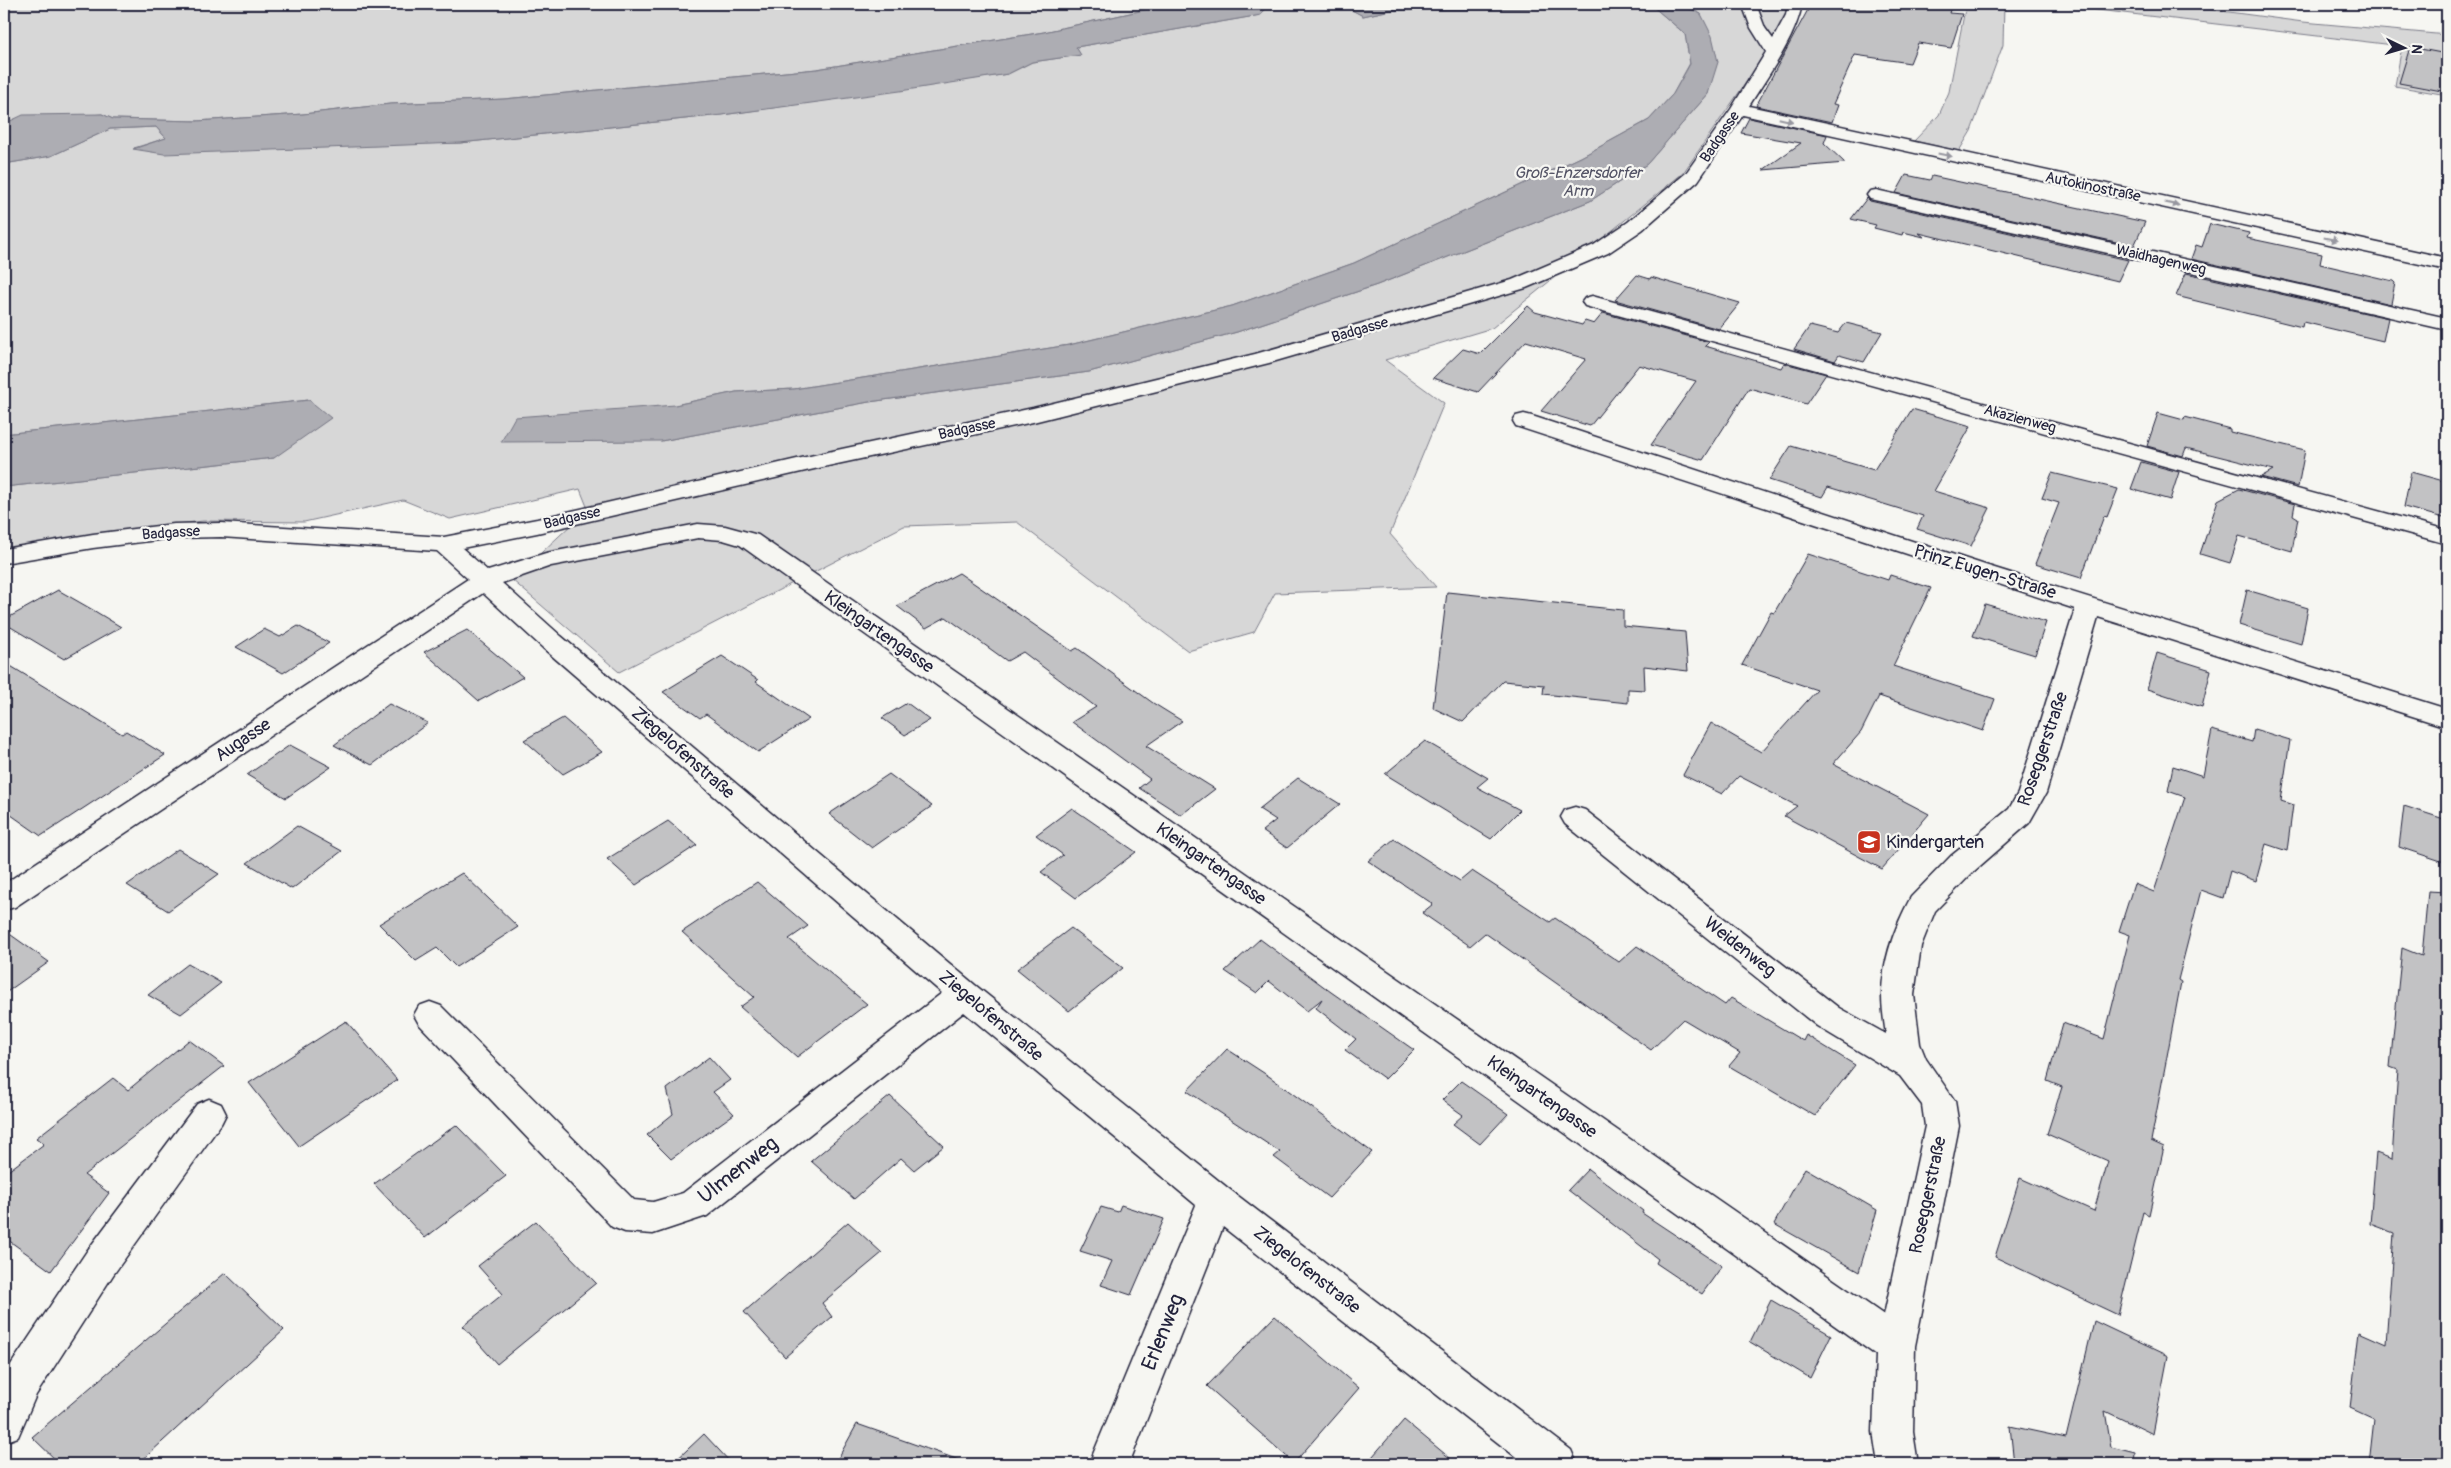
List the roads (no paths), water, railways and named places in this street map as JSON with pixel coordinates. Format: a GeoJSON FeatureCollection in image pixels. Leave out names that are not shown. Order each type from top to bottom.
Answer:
{"type":"FeatureCollection","features":[{"type":"Feature","properties":{"kind":"street"},"geometry":{"type":"LineString","coordinates":[[1749,4],[1758,28],[1774,52]]}},
{"type":"Feature","properties":{"kind":"street","name":"Badgasse"},"geometry":{"type":"LineString","coordinates":[[4,556],[93,541],[174,531],[222,530],[444,544],[537,526],[814,462],[1042,413],[1262,359],[1519,284],[1601,249],[1635,226],[1692,177],[1739,109],[1774,52],[1793,15],[1795,4]]}},
{"type":"Feature","properties":{"kind":"street","name":"Autokinostraße"},"geometry":{"type":"LineString","coordinates":[[1739,109],[2447,264]]}},
{"type":"Feature","properties":{"kind":"street","name":"Waidhagenweg"},"geometry":{"type":"LineString","coordinates":[[1876,195],[2447,324]]}},
{"type":"Feature","properties":{"kind":"street","name":"Akazienweg"},"geometry":{"type":"LineString","coordinates":[[1592,302],[2447,536]]}},
{"type":"Feature","properties":{"kind":"street","name":"Prinz Eugen-Straße"},"geometry":{"type":"LineString","coordinates":[[1524,421],[1967,567],[2447,718]]}},
{"type":"Feature","properties":{"kind":"street","name":"Kleingartengasse"},"geometry":{"type":"LineString","coordinates":[[483,581],[546,560],[698,532],[725,533],[749,540],[1896,1346]]}},
{"type":"Feature","properties":{"kind":"street","name":"Ziegelofenstraße"},"geometry":{"type":"LineString","coordinates":[[444,544],[483,581],[964,994],[1216,1200],[1557,1464]]}},
{"type":"Feature","properties":{"kind":"street","name":"Augasse"},"geometry":{"type":"LineString","coordinates":[[4,900],[483,581]]}},
{"type":"Feature","properties":{"kind":"street","name":"Roseggerstraße"},"geometry":{"type":"LineString","coordinates":[[1898,1464],[1893,1432],[1896,1346],[1942,1126],[1938,1101],[1912,1066],[1903,1044],[1898,995],[1905,946],[1922,905],[1962,864],[2019,816],[2032,792],[2089,604]]}},
{"type":"Feature","properties":{"kind":"street","name":"Weidenweg"},"geometry":{"type":"LineString","coordinates":[[1575,817],[1828,1017],[1912,1066]]}},
{"type":"Feature","properties":{"kind":"street","name":"Ulmenweg"},"geometry":{"type":"LineString","coordinates":[[430,1015],[625,1216],[653,1218],[694,1205],[964,994]]}},
{"type":"Feature","properties":{"kind":"street"},"geometry":{"type":"LineString","coordinates":[[4,1423],[22,1382],[100,1263],[208,1114]]}},
{"type":"Feature","properties":{"kind":"street","name":"Erlenweg"},"geometry":{"type":"LineString","coordinates":[[1109,1464],[1216,1200]]}},
{"type":"Feature","properties":{"kind":"water"},"geometry":{"type":"Polygon","coordinates":[[[1171,4],[1286,4],[1265,7],[1261,15],[1076,47],[1081,55],[1032,62],[1008,74],[900,91],[722,115],[460,143],[164,154],[133,149],[166,138],[156,127],[110,129],[51,156],[4,164],[4,124],[23,115],[102,114],[113,119],[197,121],[303,114],[390,104],[504,99],[817,69],[1044,32],[1171,4]]]}},
{"type":"Feature","properties":{"kind":"water"},"geometry":{"type":"Polygon","coordinates":[[[1341,4],[1560,4],[1540,8],[1391,10],[1363,16],[1341,4]]]}},
{"type":"Feature","properties":{"kind":"water","name":"Groß-Enzersdorfer Arm"},"geometry":{"type":"Polygon","coordinates":[[[1650,4],[1680,4],[1701,14],[1712,36],[1718,62],[1708,94],[1647,164],[1590,201],[1377,285],[1237,332],[1089,372],[869,402],[661,441],[501,442],[515,417],[675,405],[736,392],[794,389],[1069,345],[1232,306],[1354,263],[1581,157],[1649,120],[1673,94],[1690,64],[1685,34],[1650,4]]]}},
{"type":"Feature","properties":{"kind":"water"},"geometry":{"type":"Polygon","coordinates":[[[309,400],[331,418],[274,458],[4,487],[4,434],[309,400]]]}},
{"type":"Feature","properties":{"kind":"place","name":"Kindergarten"},"geometry":{"type":"Point","coordinates":[1869,842]}}]}
